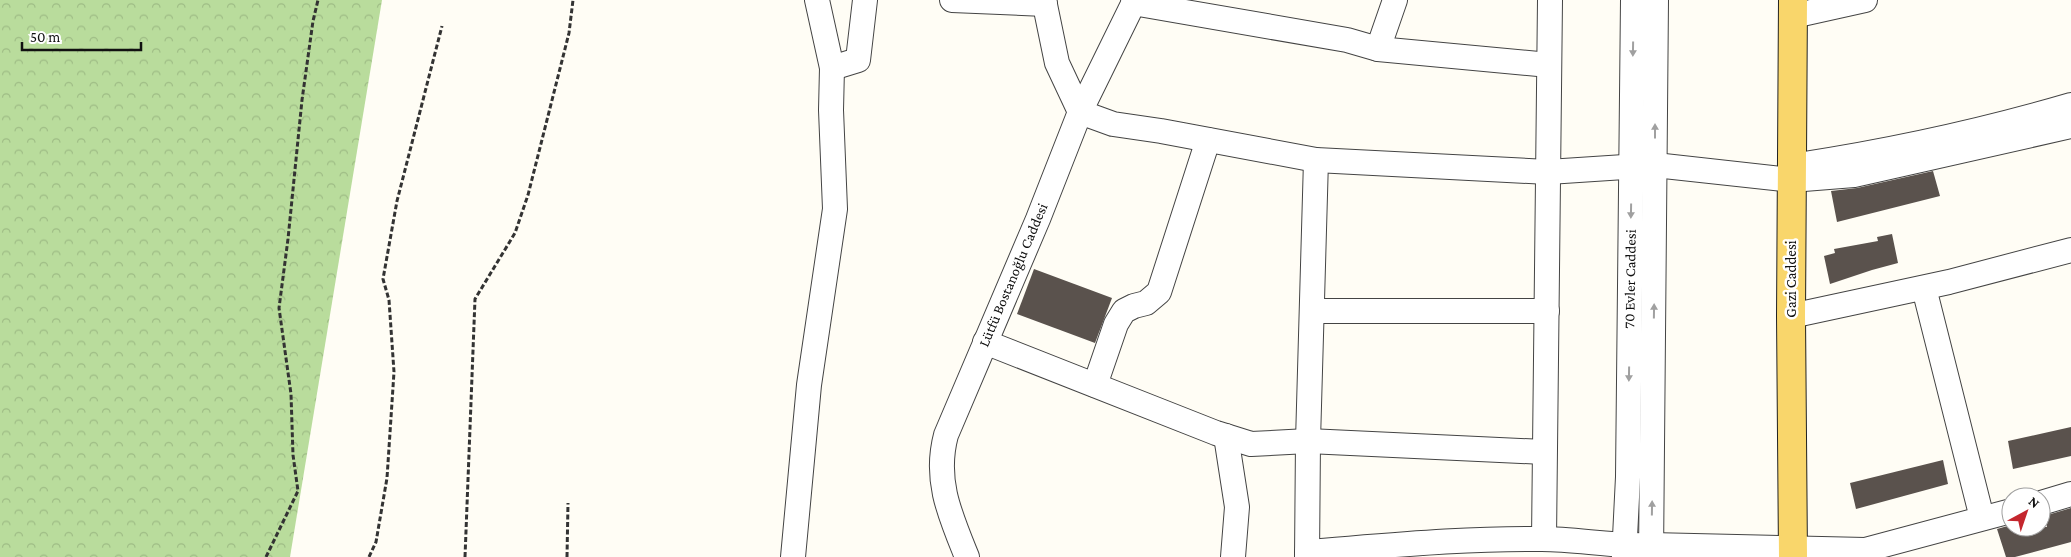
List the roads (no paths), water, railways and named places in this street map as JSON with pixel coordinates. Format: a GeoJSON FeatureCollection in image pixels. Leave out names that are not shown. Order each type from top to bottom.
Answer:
{"type":"FeatureCollection","features":[{"type":"Feature","properties":{"kind":"main road","name":"Gazi Caddesi"},"geometry":{"type":"LineString","coordinates":[[1793,8],[1791,316],[1794,553]]}},
{"type":"Feature","properties":{"kind":"street"},"geometry":{"type":"LineString","coordinates":[[793,557],[809,385],[835,209],[831,110],[832,68],[817,0]]}},
{"type":"Feature","properties":{"kind":"street"},"geometry":{"type":"LineString","coordinates":[[832,68],[858,60],[866,0]]}},
{"type":"Feature","properties":{"kind":"street"},"geometry":{"type":"LineString","coordinates":[[952,0],[1045,2],[1057,63],[1080,112],[1113,124],[1316,160],[1548,172],[1655,165],[1854,175],[2071,126]]}},
{"type":"Feature","properties":{"kind":"street"},"geometry":{"type":"LineString","coordinates":[[1378,49],[1395,0]]}},
{"type":"Feature","properties":{"kind":"street"},"geometry":{"type":"LineString","coordinates":[[1544,539],[1550,0]]}},
{"type":"Feature","properties":{"kind":"street","name":"70 Evler Caddesi"},"geometry":{"type":"LineString","coordinates":[[1624,552],[1628,477],[1633,0]]}},
{"type":"Feature","properties":{"kind":"street","name":"70 Evler Caddesi"},"geometry":{"type":"LineString","coordinates":[[1651,551],[1656,0]]}},
{"type":"Feature","properties":{"kind":"street"},"geometry":{"type":"LineString","coordinates":[[1793,8],[1865,0]]}},
{"type":"Feature","properties":{"kind":"street"},"geometry":{"type":"LineString","coordinates":[[1134,2],[1347,40],[1378,49],[1549,65]]}},
{"type":"Feature","properties":{"kind":"street","name":"Lütfü Bostanoğlu Caddesi"},"geometry":{"type":"LineString","coordinates":[[967,557],[944,490],[941,453],[946,435],[1038,219],[1080,112],[1134,2]]}},
{"type":"Feature","properties":{"kind":"street"},"geometry":{"type":"LineString","coordinates":[[1791,173],[2037,115],[2071,105]]}},
{"type":"Feature","properties":{"kind":"street"},"geometry":{"type":"LineString","coordinates":[[1095,385],[1116,324],[1124,312],[1134,306],[1146,303],[1159,292],[1208,140]]}},
{"type":"Feature","properties":{"kind":"street"},"geometry":{"type":"LineString","coordinates":[[1316,160],[1308,441],[1307,554],[1452,549],[1544,539],[1624,552],[1794,553],[1865,550],[2001,513]]}},
{"type":"Feature","properties":{"kind":"street"},"geometry":{"type":"LineString","coordinates":[[1791,316],[1924,288],[2071,250]]}},
{"type":"Feature","properties":{"kind":"street"},"geometry":{"type":"LineString","coordinates":[[1924,288],[1982,518]]}},
{"type":"Feature","properties":{"kind":"street"},"geometry":{"type":"LineString","coordinates":[[1312,311],[1547,311]]}},
{"type":"Feature","properties":{"kind":"street"},"geometry":{"type":"LineString","coordinates":[[985,342],[1251,444],[1308,441],[1544,452]]}},
{"type":"Feature","properties":{"kind":"street"},"geometry":{"type":"LineString","coordinates":[[1226,436],[1237,507],[1234,557]]}},
{"type":"Feature","properties":{"kind":"street"},"geometry":{"type":"LineString","coordinates":[[2051,499],[2071,494]]}}]}
